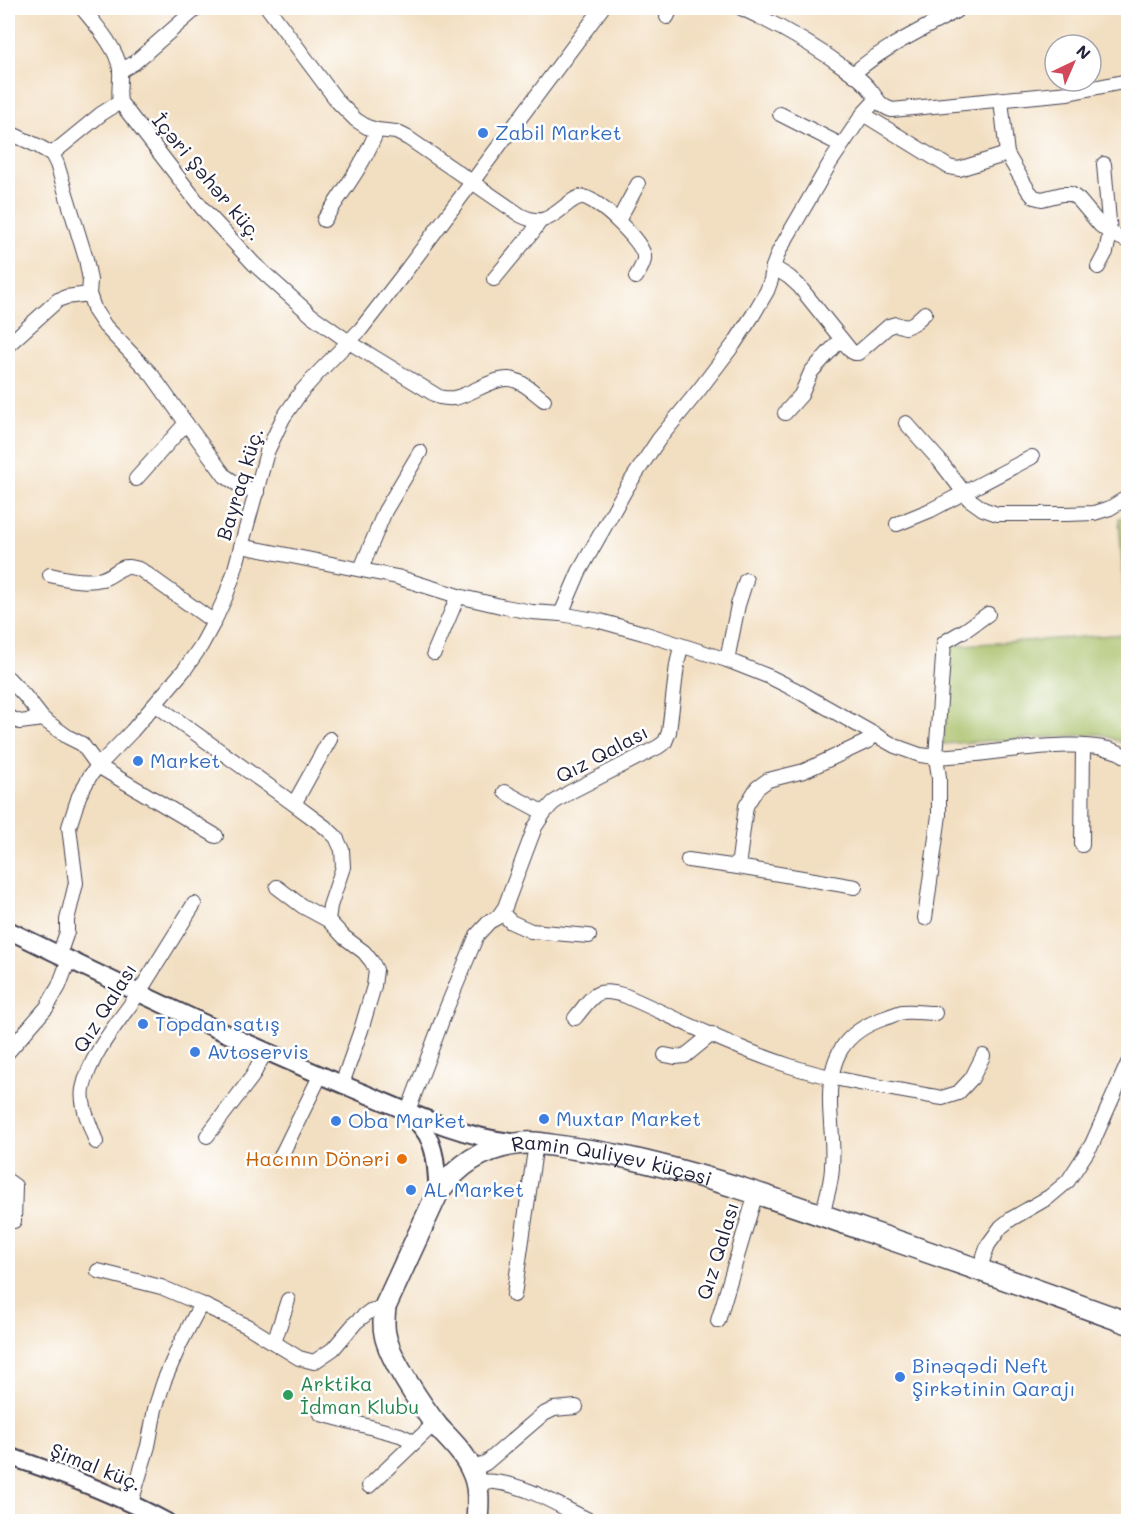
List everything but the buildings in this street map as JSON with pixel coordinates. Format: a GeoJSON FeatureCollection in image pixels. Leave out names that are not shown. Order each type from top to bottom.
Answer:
{"type":"FeatureCollection","features":[{"type":"Feature","properties":{"kind":"main road","name":"Ramin Quliyev küçəsi"},"geometry":{"type":"LineString","coordinates":[[527,1143],[597,1152],[653,1163],[756,1193],[1128,1323]]}},
{"type":"Feature","properties":{"kind":"main road"},"geometry":{"type":"LineString","coordinates":[[477,1521],[478,1493],[474,1476],[462,1455],[435,1423],[416,1395],[390,1351],[384,1334],[385,1307],[438,1192],[450,1176],[462,1165],[488,1152],[527,1143]]}},
{"type":"Feature","properties":{"kind":"street"},"geometry":{"type":"LineString","coordinates":[[52,154],[101,114],[120,102],[118,59],[82,8]]}},
{"type":"Feature","properties":{"kind":"street"},"geometry":{"type":"LineString","coordinates":[[120,71],[134,63],[197,8]]}},
{"type":"Feature","properties":{"kind":"street"},"geometry":{"type":"LineString","coordinates":[[268,8],[338,102],[356,120],[367,127],[396,132],[408,138],[520,215],[531,220],[548,219],[575,199],[588,198],[618,221],[636,239],[644,254],[644,261],[636,277]]}},
{"type":"Feature","properties":{"kind":"street","name":"Bayraq küç."},"geometry":{"type":"LineString","coordinates":[[8,1052],[47,1007],[59,986],[67,920],[76,883],[69,827],[79,796],[98,766],[156,705],[185,669],[214,622],[233,576],[267,452],[283,418],[301,392],[361,329],[602,8]]}},
{"type":"Feature","properties":{"kind":"street"},"geometry":{"type":"LineString","coordinates":[[741,8],[780,26],[853,74],[864,83],[876,100],[892,110],[1068,93],[1128,81]]}},
{"type":"Feature","properties":{"kind":"street"},"geometry":{"type":"LineString","coordinates":[[853,74],[880,54],[956,11]]}},
{"type":"Feature","properties":{"kind":"street"},"geometry":{"type":"LineString","coordinates":[[561,614],[579,572],[627,487],[659,439],[734,344],[753,315],[767,291],[778,251],[841,145],[876,100]]}},
{"type":"Feature","properties":{"kind":"street"},"geometry":{"type":"LineString","coordinates":[[1001,100],[1007,153],[1022,182],[1034,197],[1042,199],[1071,194],[1100,225],[1110,233],[1128,241]]}},
{"type":"Feature","properties":{"kind":"street","name":"İçəri Şəhər küç."},"geometry":{"type":"LineString","coordinates":[[120,102],[202,208],[254,264],[311,315],[349,342],[439,397],[451,399],[499,380],[509,379],[516,380],[544,400]]}},
{"type":"Feature","properties":{"kind":"street"},"geometry":{"type":"LineString","coordinates":[[780,114],[841,145]]}},
{"type":"Feature","properties":{"kind":"street"},"geometry":{"type":"LineString","coordinates":[[863,114],[949,167],[959,169],[1007,153]]}},
{"type":"Feature","properties":{"kind":"street"},"geometry":{"type":"LineString","coordinates":[[324,220],[361,163],[377,130]]}},
{"type":"Feature","properties":{"kind":"street"},"geometry":{"type":"LineString","coordinates":[[8,132],[52,154],[86,259],[90,280],[89,294],[95,311],[105,326],[152,375],[225,476],[257,492]]}},
{"type":"Feature","properties":{"kind":"street"},"geometry":{"type":"LineString","coordinates":[[1098,267],[1106,252],[1110,233],[1104,164]]}},
{"type":"Feature","properties":{"kind":"street"},"geometry":{"type":"LineString","coordinates":[[618,221],[638,184]]}},
{"type":"Feature","properties":{"kind":"street"},"geometry":{"type":"LineString","coordinates":[[494,279],[540,221]]}},
{"type":"Feature","properties":{"kind":"street"},"geometry":{"type":"LineString","coordinates":[[773,267],[799,286],[855,353],[858,353],[889,326],[896,324],[905,327],[926,313]]}},
{"type":"Feature","properties":{"kind":"street"},"geometry":{"type":"LineString","coordinates":[[8,345],[58,300],[89,294]]}},
{"type":"Feature","properties":{"kind":"street"},"geometry":{"type":"LineString","coordinates":[[785,413],[801,395],[811,372],[842,339]]}},
{"type":"Feature","properties":{"kind":"street"},"geometry":{"type":"LineString","coordinates":[[136,479],[186,423]]}},
{"type":"Feature","properties":{"kind":"street"},"geometry":{"type":"LineString","coordinates":[[906,423],[969,499],[997,514],[1094,513],[1110,508],[1128,496]]}},
{"type":"Feature","properties":{"kind":"street"},"geometry":{"type":"LineString","coordinates":[[361,569],[385,511],[420,452]]}},
{"type":"Feature","properties":{"kind":"street"},"geometry":{"type":"LineString","coordinates":[[897,524],[931,510],[1032,457]]}},
{"type":"Feature","properties":{"kind":"street"},"geometry":{"type":"LineString","coordinates":[[241,546],[397,577],[458,596],[514,609],[600,621],[727,660],[796,690],[909,752],[936,757],[1058,746],[1083,746],[1122,753],[1128,758]]}},
{"type":"Feature","properties":{"kind":"street"},"geometry":{"type":"LineString","coordinates":[[50,576],[79,581],[103,579],[118,569],[131,566],[141,570],[214,622]]}},
{"type":"Feature","properties":{"kind":"street"},"geometry":{"type":"LineString","coordinates":[[727,660],[738,605],[746,580]]}},
{"type":"Feature","properties":{"kind":"street"},"geometry":{"type":"LineString","coordinates":[[434,653],[458,596]]}},
{"type":"Feature","properties":{"kind":"street"},"geometry":{"type":"LineString","coordinates":[[925,918],[939,814],[939,777],[936,757],[945,643],[988,614]]}},
{"type":"Feature","properties":{"kind":"street","name":"Qız Qalası"},"geometry":{"type":"LineString","coordinates":[[408,1111],[477,935],[489,922],[502,913],[535,826],[544,813],[553,803],[570,792],[665,742],[669,732],[681,646]]}},
{"type":"Feature","properties":{"kind":"street"},"geometry":{"type":"LineString","coordinates":[[8,678],[43,719],[82,744],[98,766],[216,836]]}},
{"type":"Feature","properties":{"kind":"street"},"geometry":{"type":"LineString","coordinates":[[156,705],[336,837],[342,850],[343,867],[330,906],[328,920]]}},
{"type":"Feature","properties":{"kind":"street"},"geometry":{"type":"LineString","coordinates":[[8,717],[20,722],[43,719]]}},
{"type":"Feature","properties":{"kind":"street"},"geometry":{"type":"LineString","coordinates":[[738,867],[746,806],[758,788],[768,780],[804,771],[868,741],[875,734]]}},
{"type":"Feature","properties":{"kind":"street"},"geometry":{"type":"LineString","coordinates":[[294,804],[330,739]]}},
{"type":"Feature","properties":{"kind":"street"},"geometry":{"type":"LineString","coordinates":[[1082,845],[1083,746]]}},
{"type":"Feature","properties":{"kind":"street"},"geometry":{"type":"LineString","coordinates":[[505,792],[544,813]]}},
{"type":"Feature","properties":{"kind":"street"},"geometry":{"type":"LineString","coordinates":[[688,860],[855,887]]}},
{"type":"Feature","properties":{"kind":"street"},"geometry":{"type":"LineString","coordinates":[[277,887],[302,906],[328,920],[344,937],[364,952],[376,970],[374,986],[361,1030],[342,1084]]}},
{"type":"Feature","properties":{"kind":"street","name":"Qız Qalası"},"geometry":{"type":"LineString","coordinates":[[96,1142],[84,1105],[83,1091],[89,1071],[99,1051],[194,904]]}},
{"type":"Feature","properties":{"kind":"street"},"geometry":{"type":"LineString","coordinates":[[502,913],[511,922],[531,931],[589,936]]}},
{"type":"Feature","properties":{"kind":"street","name":"Ramin Quliyev küçəsi"},"geometry":{"type":"LineString","coordinates":[[8,930],[138,993],[320,1076],[446,1126],[497,1141],[527,1143]]}},
{"type":"Feature","properties":{"kind":"street"},"geometry":{"type":"LineString","coordinates":[[575,1018],[598,993],[609,991],[626,996],[758,1055],[792,1067],[831,1077],[942,1098],[958,1093],[972,1078],[984,1056]]}},
{"type":"Feature","properties":{"kind":"street"},"geometry":{"type":"LineString","coordinates":[[822,1215],[832,1164],[831,1077],[839,1053],[859,1029],[874,1022],[903,1012],[935,1013]]}},
{"type":"Feature","properties":{"kind":"street"},"geometry":{"type":"LineString","coordinates":[[665,1055],[685,1056],[712,1034]]}},
{"type":"Feature","properties":{"kind":"street"},"geometry":{"type":"LineString","coordinates":[[207,1136],[252,1077],[266,1052]]}},
{"type":"Feature","properties":{"kind":"street"},"geometry":{"type":"LineString","coordinates":[[979,1270],[988,1245],[1001,1227],[1049,1197],[1068,1181],[1092,1144],[1128,1064]]}},
{"type":"Feature","properties":{"kind":"street"},"geometry":{"type":"LineString","coordinates":[[281,1156],[320,1076]]}},
{"type":"Feature","properties":{"kind":"street"},"geometry":{"type":"LineString","coordinates":[[408,1111],[426,1133],[432,1147],[436,1162],[438,1192]]}},
{"type":"Feature","properties":{"kind":"street"},"geometry":{"type":"LineString","coordinates":[[514,1295],[527,1143]]}},
{"type":"Feature","properties":{"kind":"street"},"geometry":{"type":"LineString","coordinates":[[8,1181],[15,1186],[14,1221]]}},
{"type":"Feature","properties":{"kind":"street","name":"Qız Qalası"},"geometry":{"type":"LineString","coordinates":[[718,1321],[756,1193]]}},
{"type":"Feature","properties":{"kind":"street"},"geometry":{"type":"LineString","coordinates":[[98,1271],[161,1287],[247,1326],[299,1359],[314,1362],[333,1349],[356,1322],[370,1311],[385,1307]]}},
{"type":"Feature","properties":{"kind":"street"},"geometry":{"type":"LineString","coordinates":[[274,1343],[288,1300]]}},
{"type":"Feature","properties":{"kind":"street"},"geometry":{"type":"LineString","coordinates":[[131,1503],[164,1381],[201,1304]]}},
{"type":"Feature","properties":{"kind":"street"},"geometry":{"type":"LineString","coordinates":[[576,1407],[554,1409],[542,1415],[474,1476],[518,1487],[593,1521]]}},
{"type":"Feature","properties":{"kind":"street"},"geometry":{"type":"LineString","coordinates":[[321,1414],[415,1442]]}},
{"type":"Feature","properties":{"kind":"street"},"geometry":{"type":"LineString","coordinates":[[369,1486],[435,1423]]}},
{"type":"Feature","properties":{"kind":"street","name":"Şimal küç."},"geometry":{"type":"LineString","coordinates":[[8,1455],[57,1472],[167,1521]]}},
{"type":"Feature","properties":{"kind":"green space"},"geometry":{"type":"Polygon","coordinates":[[[1128,516],[1128,745],[1101,734],[943,744],[949,646],[1127,634],[1119,518],[1128,516]]]}},
{"type":"Feature","properties":{"kind":"place","name":"Zabil Market"},"geometry":{"type":"Point","coordinates":[483,133]}},
{"type":"Feature","properties":{"kind":"place","name":"Market"},"geometry":{"type":"Point","coordinates":[138,761]}},
{"type":"Feature","properties":{"kind":"place","name":"Topdan satış"},"geometry":{"type":"Point","coordinates":[143,1024]}},
{"type":"Feature","properties":{"kind":"place","name":"Avtoservis"},"geometry":{"type":"Point","coordinates":[195,1052]}},
{"type":"Feature","properties":{"kind":"place","name":"Muxtar Market"},"geometry":{"type":"Point","coordinates":[544,1119]}},
{"type":"Feature","properties":{"kind":"place","name":"Oba Market"},"geometry":{"type":"Point","coordinates":[336,1121]}},
{"type":"Feature","properties":{"kind":"place","name":"Hacının Dönəri"},"geometry":{"type":"Point","coordinates":[402,1159]}},
{"type":"Feature","properties":{"kind":"place","name":"AL Market"},"geometry":{"type":"Point","coordinates":[411,1190]}},
{"type":"Feature","properties":{"kind":"place","name":"Binəqədi Neft Şirkətinin Qarajı"},"geometry":{"type":"Point","coordinates":[900,1377]}},
{"type":"Feature","properties":{"kind":"place","name":"Arktika İdman Klubu"},"geometry":{"type":"Point","coordinates":[288,1395]}}]}
